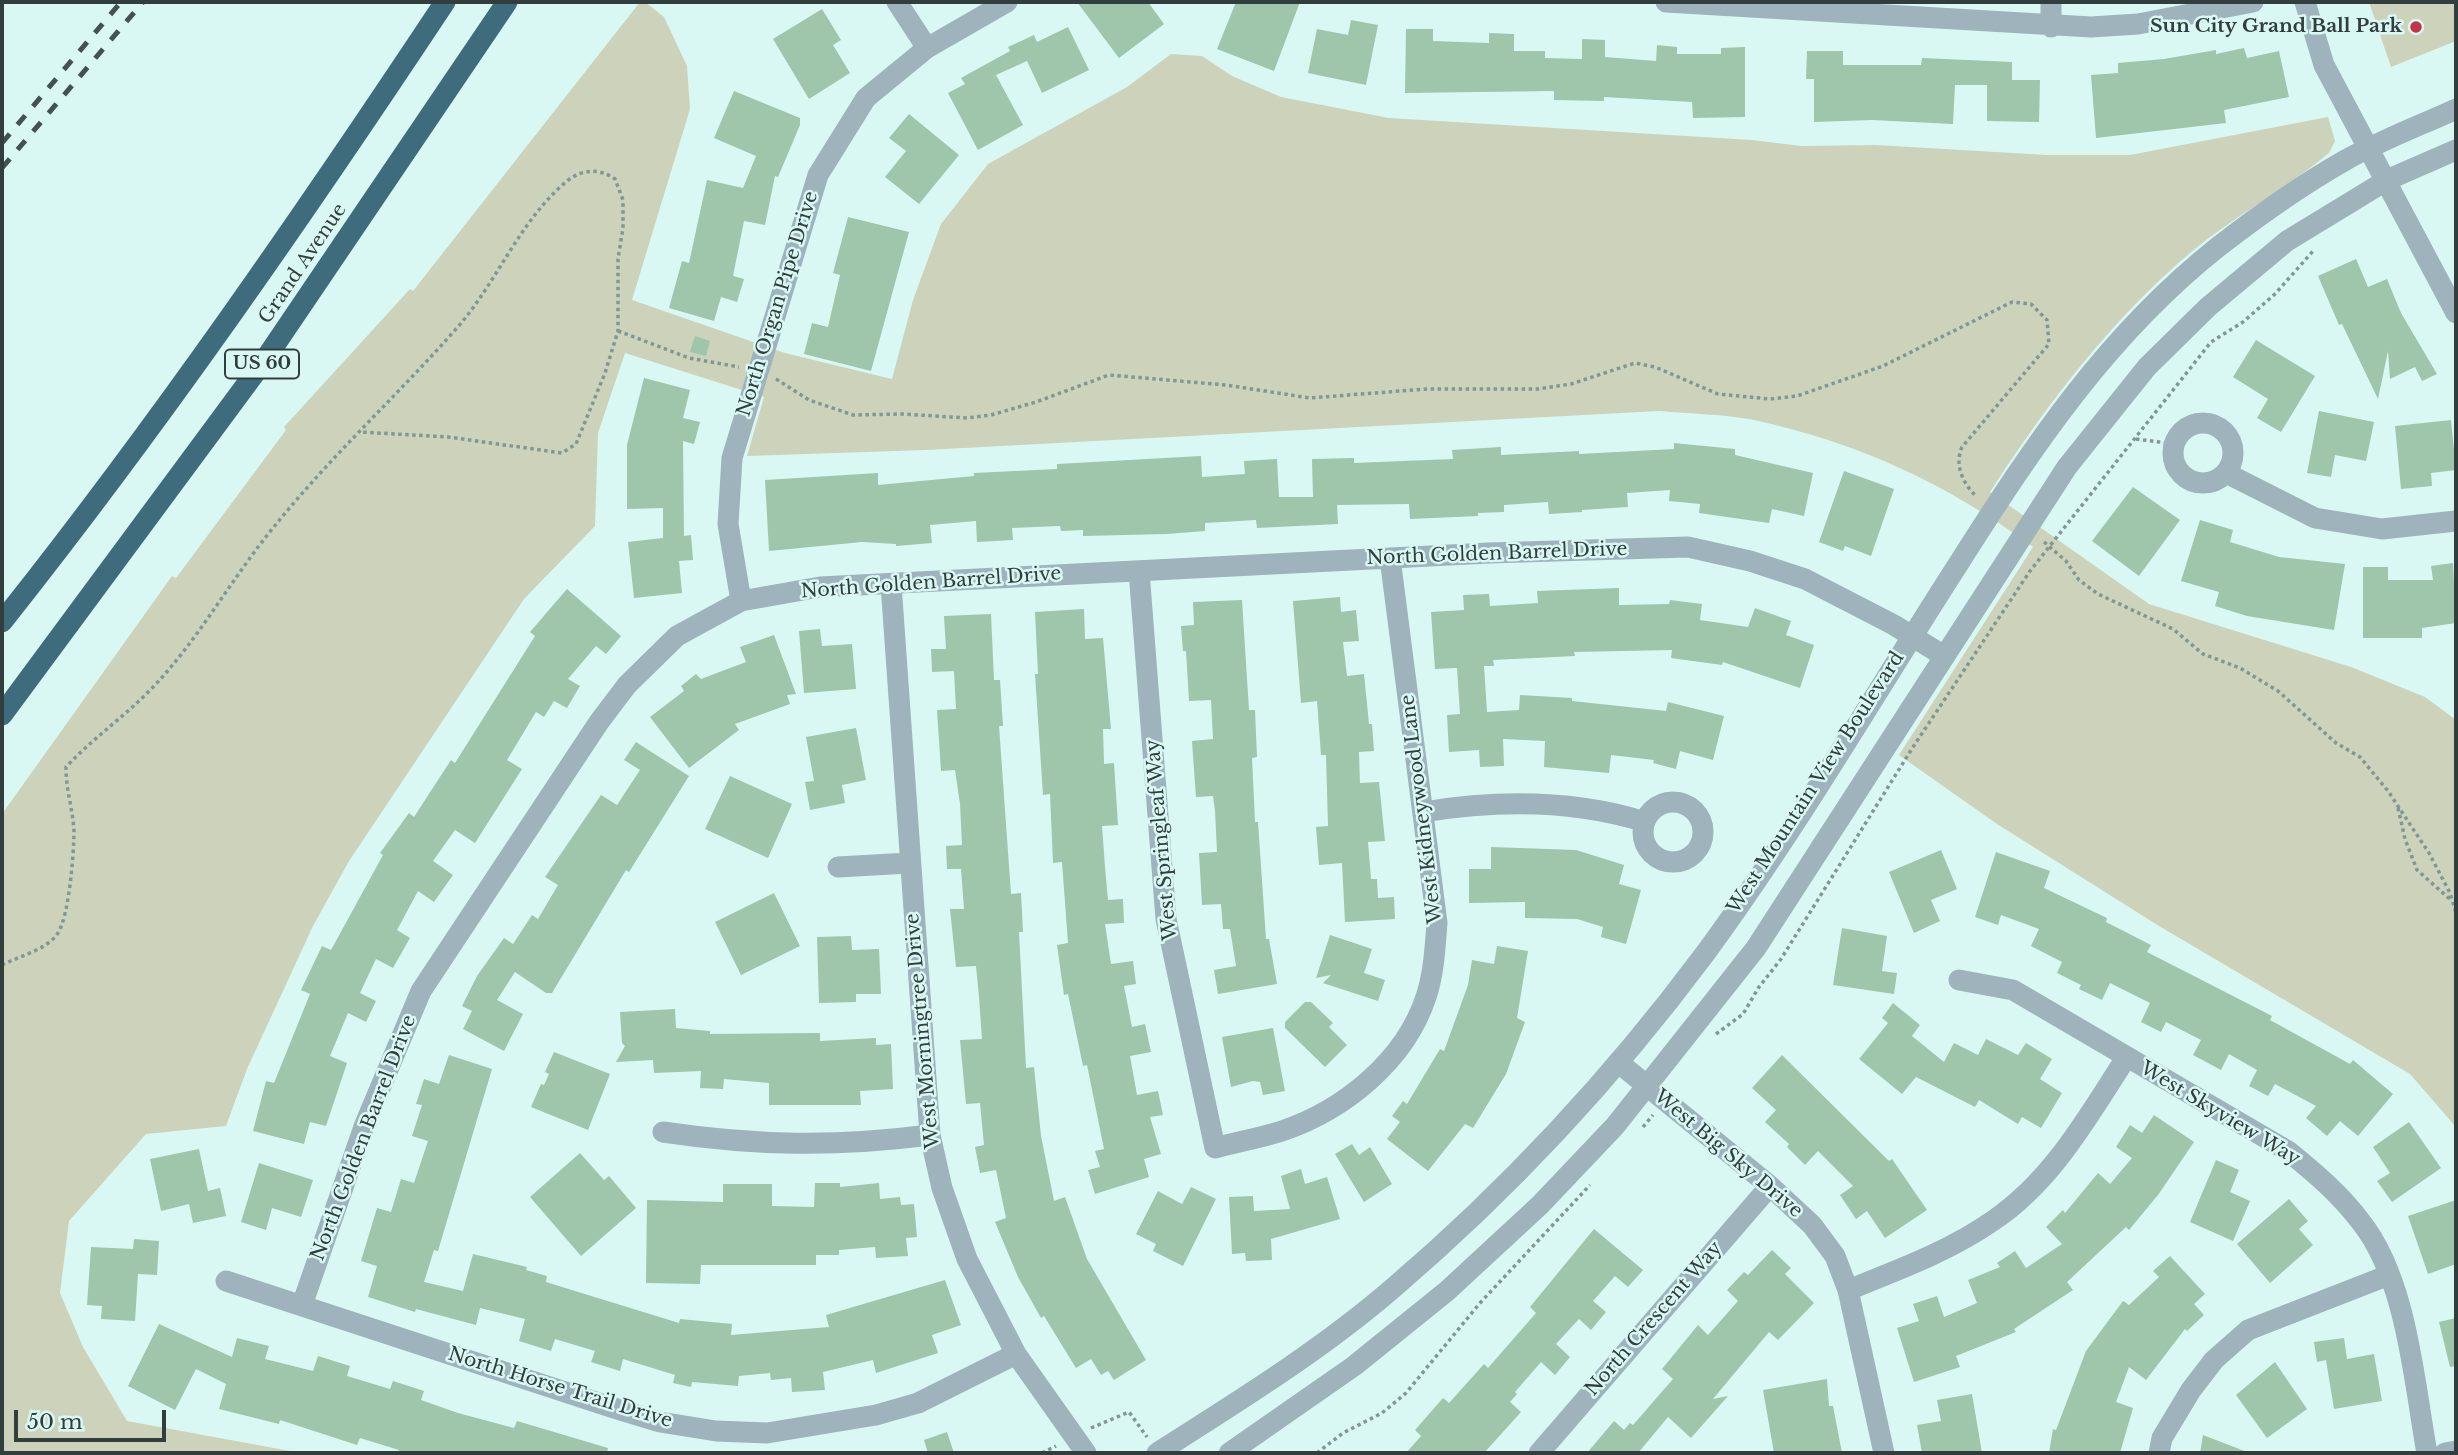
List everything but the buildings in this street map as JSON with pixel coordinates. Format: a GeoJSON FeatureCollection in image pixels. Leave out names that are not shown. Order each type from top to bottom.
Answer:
{"type":"FeatureCollection","features":[{"type":"Feature","properties":{"kind":"highway","name":"Grand Avenue"},"geometry":{"type":"LineString","coordinates":[[2,622],[213,339],[355,137],[445,2]]}},
{"type":"Feature","properties":{"kind":"highway","name":"Grand Avenue"},"geometry":{"type":"LineString","coordinates":[[2,715],[266,358],[507,2]]}},
{"type":"Feature","properties":{"kind":"street"},"geometry":{"type":"LineString","coordinates":[[897,2],[927,48]]}},
{"type":"Feature","properties":{"kind":"street","name":"North Organ Pipe Drive"},"geometry":{"type":"LineString","coordinates":[[741,601],[729,524],[732,458],[818,175],[866,98],[927,48],[1007,2]]}},
{"type":"Feature","properties":{"kind":"street"},"geometry":{"type":"LineString","coordinates":[[1666,2],[1800,6],[2051,27],[2138,24],[2253,2]]}},
{"type":"Feature","properties":{"kind":"street"},"geometry":{"type":"LineString","coordinates":[[2050,2],[2051,27]]}},
{"type":"Feature","properties":{"kind":"street"},"geometry":{"type":"LineString","coordinates":[[2305,2],[2324,65],[2456,313]]}},
{"type":"Feature","properties":{"kind":"street","name":"West Mountain View Boulevard"},"geometry":{"type":"LineString","coordinates":[[1229,1453],[1344,1373],[1447,1291],[1540,1205],[1647,1087],[1756,948],[2067,467],[2147,367],[2208,307],[2378,165],[2456,109]]}},
{"type":"Feature","properties":{"kind":"street","name":"West Mountain View Boulevard"},"geometry":{"type":"LineString","coordinates":[[1158,1453],[1313,1350],[1389,1292],[1503,1186],[1619,1063],[1706,952],[2037,442],[2080,383],[2125,333],[2216,249],[2280,202],[2378,165],[2456,150]]}},
{"type":"Feature","properties":{"kind":"street"},"geometry":{"type":"LineString","coordinates":[[2194,424],[2214,425],[2222,429],[2228,437],[2233,455],[2225,473],[2208,482],[2189,479],[2176,464],[2175,444],[2179,435],[2194,424]]}},
{"type":"Feature","properties":{"kind":"street"},"geometry":{"type":"LineString","coordinates":[[2225,473],[2315,518],[2382,529],[2456,521]]}},
{"type":"Feature","properties":{"kind":"street","name":"North Golden Barrel Drive"},"geometry":{"type":"LineString","coordinates":[[302,1305],[365,1124],[421,991],[627,685],[677,636],[741,601],[820,587],[1390,558],[1688,547],[1750,561],[1805,579],[1944,656]]}},
{"type":"Feature","properties":{"kind":"street","name":"West Kidneywood Lane"},"geometry":{"type":"LineString","coordinates":[[1215,1148],[1282,1131],[1351,1097],[1393,1055],[1426,999],[1434,964],[1437,923],[1390,558]]}},
{"type":"Feature","properties":{"kind":"street","name":"West Springleaf Way"},"geometry":{"type":"LineString","coordinates":[[1139,571],[1166,919],[1215,1148]]}},
{"type":"Feature","properties":{"kind":"street","name":"West Morningtree Drive"},"geometry":{"type":"LineString","coordinates":[[891,584],[930,1135],[942,1188],[967,1259],[1016,1354],[1080,1445]]}},
{"type":"Feature","properties":{"kind":"street"},"geometry":{"type":"LineString","coordinates":[[1424,812],[1483,805],[1561,806],[1619,814],[1645,822]]}},
{"type":"Feature","properties":{"kind":"street"},"geometry":{"type":"LineString","coordinates":[[838,867],[909,863]]}},
{"type":"Feature","properties":{"kind":"street","name":"West Skyview Way"},"geometry":{"type":"LineString","coordinates":[[1959,980],[2013,990],[2288,1151],[2325,1181],[2362,1223],[2389,1275],[2403,1325],[2427,1453]]}},
{"type":"Feature","properties":{"kind":"street"},"geometry":{"type":"LineString","coordinates":[[1848,1290],[1923,1259],[1994,1220],[2048,1171],[2070,1143],[2126,1058]]}},
{"type":"Feature","properties":{"kind":"street","name":"West Big Sky Drive"},"geometry":{"type":"LineString","coordinates":[[1619,1063],[1770,1186],[1812,1225],[1835,1256],[1848,1290],[1884,1453]]}},
{"type":"Feature","properties":{"kind":"street"},"geometry":{"type":"LineString","coordinates":[[663,1132],[782,1145],[859,1144],[930,1135]]}},
{"type":"Feature","properties":{"kind":"street","name":"North Crescent Way"},"geometry":{"type":"LineString","coordinates":[[1539,1453],[1770,1186]]}},
{"type":"Feature","properties":{"kind":"street"},"geometry":{"type":"LineString","coordinates":[[2158,1453],[2162,1437],[2191,1390],[2214,1360],[2248,1329],[2389,1275]]}},
{"type":"Feature","properties":{"kind":"street","name":"North Horse Trail Drive"},"geometry":{"type":"LineString","coordinates":[[226,1281],[614,1408],[660,1422],[716,1431],[766,1433],[876,1415],[918,1403],[1016,1354]]}},
{"type":"Feature","properties":{"kind":"street"},"geometry":{"type":"LineString","coordinates":[[2445,1453],[2456,1451]]}},
{"type":"Feature","properties":{"kind":"path"},"geometry":{"type":"LineString","coordinates":[[2,965],[40,948],[58,933],[68,900],[74,830],[66,793],[66,767],[89,742],[117,723],[157,683],[274,527],[333,457],[361,432],[370,417],[459,326],[536,212],[568,180],[589,171],[604,172],[615,179],[623,200],[623,228],[618,259],[618,331],[576,444],[562,453],[448,437],[361,432]]}},
{"type":"Feature","properties":{"kind":"path"},"geometry":{"type":"LineString","coordinates":[[618,331],[688,358],[757,372],[781,380],[824,406],[853,415],[903,414],[967,418],[991,415],[1109,375],[1226,384],[1310,398],[1426,388],[1537,390],[1571,384],[1635,363],[1656,367],[1718,394],[1770,399],[1797,396],[1883,366],[2012,302],[2031,304],[2047,320],[2049,344],[1962,447],[1958,456],[1966,484],[1981,501]]}},
{"type":"Feature","properties":{"kind":"path"},"geometry":{"type":"LineString","coordinates":[[2136,439],[2175,444]]}},
{"type":"Feature","properties":{"kind":"path"},"geometry":{"type":"LineString","coordinates":[[2036,538],[2051,547],[2079,580],[2098,594],[2173,629],[2203,654],[2239,668],[2278,691],[2336,743],[2360,757],[2388,790],[2429,853],[2453,901],[2456,913]]}},
{"type":"Feature","properties":{"kind":"path"},"geometry":{"type":"LineString","coordinates":[[2397,806],[2405,839],[2417,870],[2453,901]]}},
{"type":"Feature","properties":{"kind":"path"},"geometry":{"type":"LineString","coordinates":[[2456,934],[2456,959]]}},
{"type":"Feature","properties":{"kind":"path"},"geometry":{"type":"LineString","coordinates":[[1042,1453],[1080,1445],[1129,1412],[1158,1453]]}},
{"type":"Feature","properties":{"kind":"green space"},"geometry":{"type":"Polygon","coordinates":[[[640,2],[645,2],[664,17],[687,66],[690,109],[632,300],[785,353],[892,379],[913,300],[941,224],[988,164],[1127,87],[1171,54],[1202,56],[1232,76],[1281,97],[1389,118],[1752,140],[1801,146],[1876,145],[2047,155],[2130,155],[2328,117],[2335,141],[2329,153],[2190,253],[2133,306],[2057,396],[1990,492],[2149,604],[2351,667],[2425,697],[2456,720],[2456,1127],[2410,1074],[2159,926],[1997,824],[1899,755],[2033,547],[1967,503],[1865,453],[1793,429],[1754,420],[1659,411],[926,450],[747,456],[764,397],[625,353],[598,433],[595,526],[524,599],[349,861],[313,926],[247,1069],[226,1126],[146,1134],[69,1221],[60,1293],[83,1347],[127,1421],[301,1453],[2,1453],[2,814],[172,576],[176,578],[286,430],[284,427],[410,289],[413,291],[640,2]]]}},
{"type":"Feature","properties":{"kind":"green space","name":"Sun City Grand Ball Park"},"geometry":{"type":"Polygon","coordinates":[[[2369,2],[2456,2],[2456,41],[2391,67],[2369,2]]]}},
{"type":"Feature","properties":{"kind":"railway"},"geometry":{"type":"LineString","coordinates":[[2,143],[121,2]]}},
{"type":"Feature","properties":{"kind":"railway"},"geometry":{"type":"LineString","coordinates":[[2,168],[143,2]]}},
{"type":"Feature","properties":{"kind":"place","name":"Sun City Grand Ball Park"},"geometry":{"type":"Point","coordinates":[2416,27]}}]}
